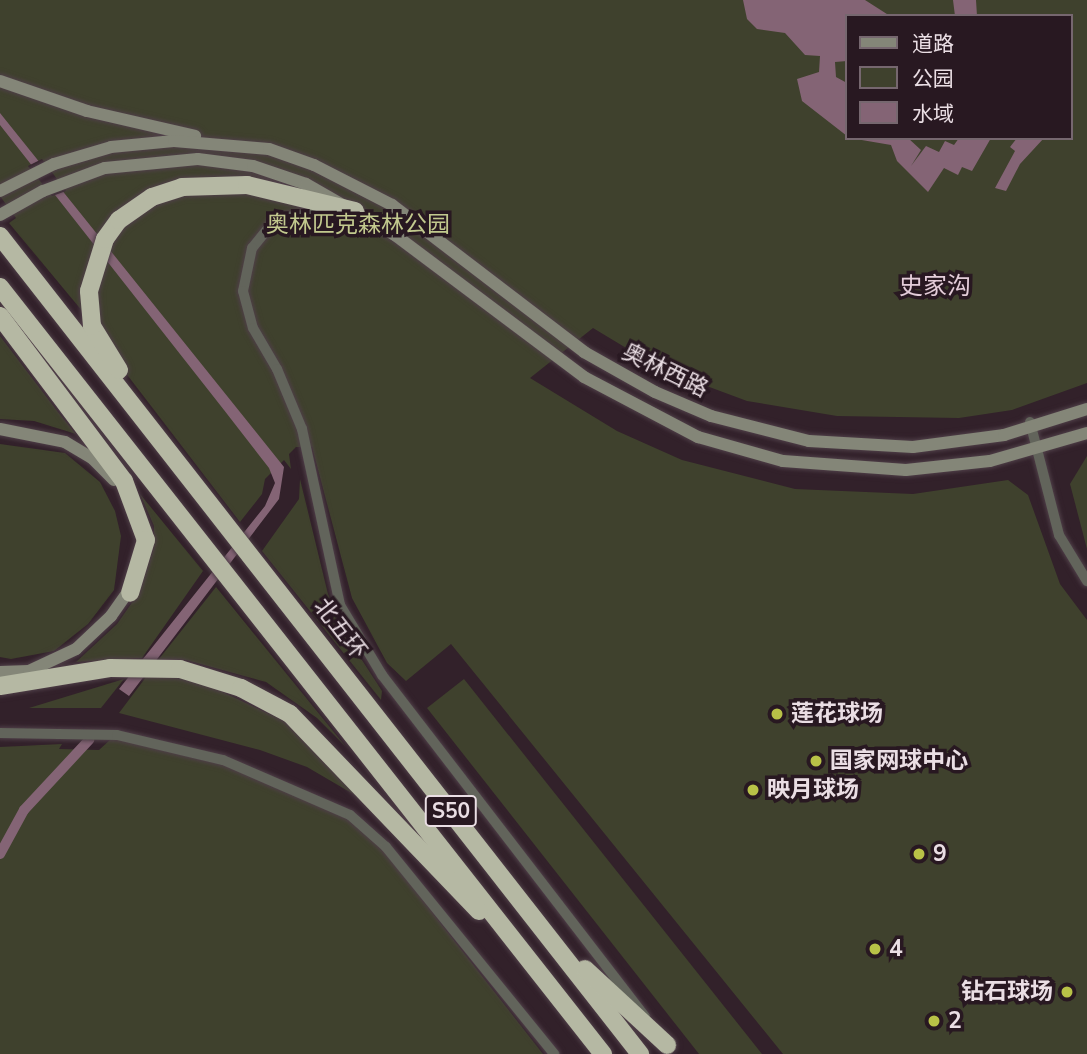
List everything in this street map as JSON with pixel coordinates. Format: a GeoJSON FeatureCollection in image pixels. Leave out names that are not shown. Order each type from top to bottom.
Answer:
{"type":"FeatureCollection","features":[{"type":"Feature","properties":{"kind":"highway"},"geometry":{"type":"LineString","coordinates":[[161,440],[92,326],[89,291],[95,267],[109,234],[119,220],[152,197],[182,187],[217,184],[247,186],[355,211]]}},
{"type":"Feature","properties":{"kind":"highway","name":"北五环"},"geometry":{"type":"LineString","coordinates":[[0,236],[640,1054]]}},
{"type":"Feature","properties":{"kind":"highway","name":"S50"},"geometry":{"type":"LineString","coordinates":[[0,286],[214,554],[603,1054]]}},
{"type":"Feature","properties":{"kind":"highway"},"geometry":{"type":"LineString","coordinates":[[0,316],[124,481],[146,540],[130,593]]}},
{"type":"Feature","properties":{"kind":"highway"},"geometry":{"type":"LineString","coordinates":[[0,685],[110,668],[173,668],[241,688],[290,714],[552,989]]}},
{"type":"Feature","properties":{"kind":"highway"},"geometry":{"type":"LineString","coordinates":[[547,933],[671,1049]]}},
{"type":"Feature","properties":{"kind":"main road"},"geometry":{"type":"LineString","coordinates":[[0,81],[88,111],[249,145]]}},
{"type":"Feature","properties":{"kind":"main road"},"geometry":{"type":"LineString","coordinates":[[0,191],[54,164],[111,148],[174,141],[249,145]]}},
{"type":"Feature","properties":{"kind":"main road","name":"奥林西路"},"geometry":{"type":"LineString","coordinates":[[249,145],[282,152],[392,205],[584,352],[655,392],[711,416],[809,441],[868,446],[941,445],[1030,426],[1087,409]]}},
{"type":"Feature","properties":{"kind":"main road","name":"奥林西路"},"geometry":{"type":"LineString","coordinates":[[0,215],[68,180],[132,163],[198,159],[275,172],[355,211],[423,256],[584,377],[698,437],[783,461],[883,470],[958,466],[1034,450],[1087,433]]}},
{"type":"Feature","properties":{"kind":"main road"},"geometry":{"type":"LineString","coordinates":[[0,429],[65,442],[92,458],[113,479],[136,534],[137,559],[130,593],[76,649],[29,671],[0,672]]}},
{"type":"Feature","properties":{"kind":"street"},"geometry":{"type":"LineString","coordinates":[[355,211],[302,214],[271,226],[252,248],[243,276],[253,328],[302,429],[340,605],[382,675],[671,1049]]}},
{"type":"Feature","properties":{"kind":"street"},"geometry":{"type":"LineString","coordinates":[[1030,426],[1034,450],[1059,535],[1087,581]]}},
{"type":"Feature","properties":{"kind":"street"},"geometry":{"type":"LineString","coordinates":[[0,733],[117,735],[223,760],[350,815],[387,847],[554,1054]]}},
{"type":"Feature","properties":{"kind":"green space","name":"奥林匹克森林公园"},"geometry":{"type":"Polygon","coordinates":[[[0,0],[1087,0],[1087,383],[1012,410],[959,418],[837,416],[747,401],[661,369],[593,328],[530,378],[617,431],[682,460],[795,489],[913,494],[1008,480],[1028,495],[1060,584],[1087,620],[1087,1054],[783,1054],[451,644],[406,681],[387,663],[352,598],[312,447],[296,447],[289,454],[291,469],[284,460],[265,479],[262,494],[240,522],[128,376],[113,348],[9,223],[16,218],[0,196],[0,0]]]}},
{"type":"Feature","properties":{"kind":"green space"},"geometry":{"type":"Polygon","coordinates":[[[0,336],[76,434],[34,421],[0,419],[0,336]]]}},
{"type":"Feature","properties":{"kind":"green space"},"geometry":{"type":"Polygon","coordinates":[[[0,444],[65,453],[100,482],[115,511],[121,536],[114,590],[88,624],[54,651],[11,659],[0,657],[0,444]]]}},
{"type":"Feature","properties":{"kind":"green space"},"geometry":{"type":"Polygon","coordinates":[[[1087,456],[1087,549],[1070,484],[1087,456]]]}},
{"type":"Feature","properties":{"kind":"green space"},"geometry":{"type":"Polygon","coordinates":[[[300,479],[328,594],[349,640],[382,691],[381,700],[262,551],[299,499],[300,479]]]}},
{"type":"Feature","properties":{"kind":"green space"},"geometry":{"type":"Polygon","coordinates":[[[140,494],[203,571],[142,658],[76,662],[117,624],[140,591],[154,547],[154,526],[140,494]]]}},
{"type":"Feature","properties":{"kind":"green space"},"geometry":{"type":"Polygon","coordinates":[[[216,587],[346,747],[317,718],[266,682],[186,660],[159,659],[216,587]]]}},
{"type":"Feature","properties":{"kind":"green space"},"geometry":{"type":"Polygon","coordinates":[[[146,677],[195,679],[284,721],[360,798],[307,767],[260,750],[119,713],[146,677]]]}},
{"type":"Feature","properties":{"kind":"green space"},"geometry":{"type":"Polygon","coordinates":[[[124,679],[101,708],[29,708],[124,679]]]}},
{"type":"Feature","properties":{"kind":"green space"},"geometry":{"type":"Polygon","coordinates":[[[464,679],[762,1054],[699,1054],[427,708],[464,679]]]}},
{"type":"Feature","properties":{"kind":"green space"},"geometry":{"type":"Polygon","coordinates":[[[112,738],[222,765],[350,819],[384,851],[543,1054],[0,1054],[0,747],[62,744],[59,749],[99,750],[112,738]]]}},
{"type":"Feature","properties":{"kind":"water"},"geometry":{"type":"Polygon","coordinates":[[[743,0],[865,0],[887,14],[846,14],[846,61],[835,62],[836,77],[846,82],[846,135],[802,101],[797,79],[819,72],[820,56],[805,55],[785,33],[757,29],[747,19],[743,0]]]}},
{"type":"Feature","properties":{"kind":"water"},"geometry":{"type":"Polygon","coordinates":[[[953,0],[976,0],[977,14],[955,14],[953,0]]]}},
{"type":"Feature","properties":{"kind":"water"},"geometry":{"type":"Polygon","coordinates":[[[0,113],[284,467],[279,499],[129,696],[119,689],[265,506],[275,483],[269,468],[0,125],[0,113]]]}},
{"type":"Feature","properties":{"kind":"water"},"geometry":{"type":"Polygon","coordinates":[[[862,140],[910,140],[921,150],[911,166],[926,146],[939,152],[945,141],[954,145],[958,140],[990,140],[972,171],[962,167],[958,175],[944,168],[928,192],[897,161],[891,145],[862,140]]]}},
{"type":"Feature","properties":{"kind":"water"},"geometry":{"type":"Polygon","coordinates":[[[1015,140],[1042,140],[1020,164],[1006,191],[995,188],[1015,151],[1010,147],[1015,140]]]}},
{"type":"Feature","properties":{"kind":"pier"},"geometry":{"type":"Polygon","coordinates":[[[42,159],[66,191],[52,196],[28,166],[42,159]]]}},
{"type":"Feature","properties":{"kind":"waterway"},"geometry":{"type":"LineString","coordinates":[[0,854],[24,810],[89,740]]}},
{"type":"Feature","properties":{"kind":"place","name":"莲花球场"},"geometry":{"type":"Point","coordinates":[777,714]}},
{"type":"Feature","properties":{"kind":"place","name":"国家网球中心"},"geometry":{"type":"Point","coordinates":[816,761]}},
{"type":"Feature","properties":{"kind":"place","name":"映月球场"},"geometry":{"type":"Point","coordinates":[753,790]}},
{"type":"Feature","properties":{"kind":"place","name":"9"},"geometry":{"type":"Point","coordinates":[919,854]}},
{"type":"Feature","properties":{"kind":"place","name":"4"},"geometry":{"type":"Point","coordinates":[875,949]}},
{"type":"Feature","properties":{"kind":"place","name":"钻石球场"},"geometry":{"type":"Point","coordinates":[1067,992]}},
{"type":"Feature","properties":{"kind":"place","name":"2"},"geometry":{"type":"Point","coordinates":[934,1021]}},
{"type":"Feature","properties":{"kind":"district","name":"史家沟"},"geometry":{"type":"Point","coordinates":[935,287]}}]}
